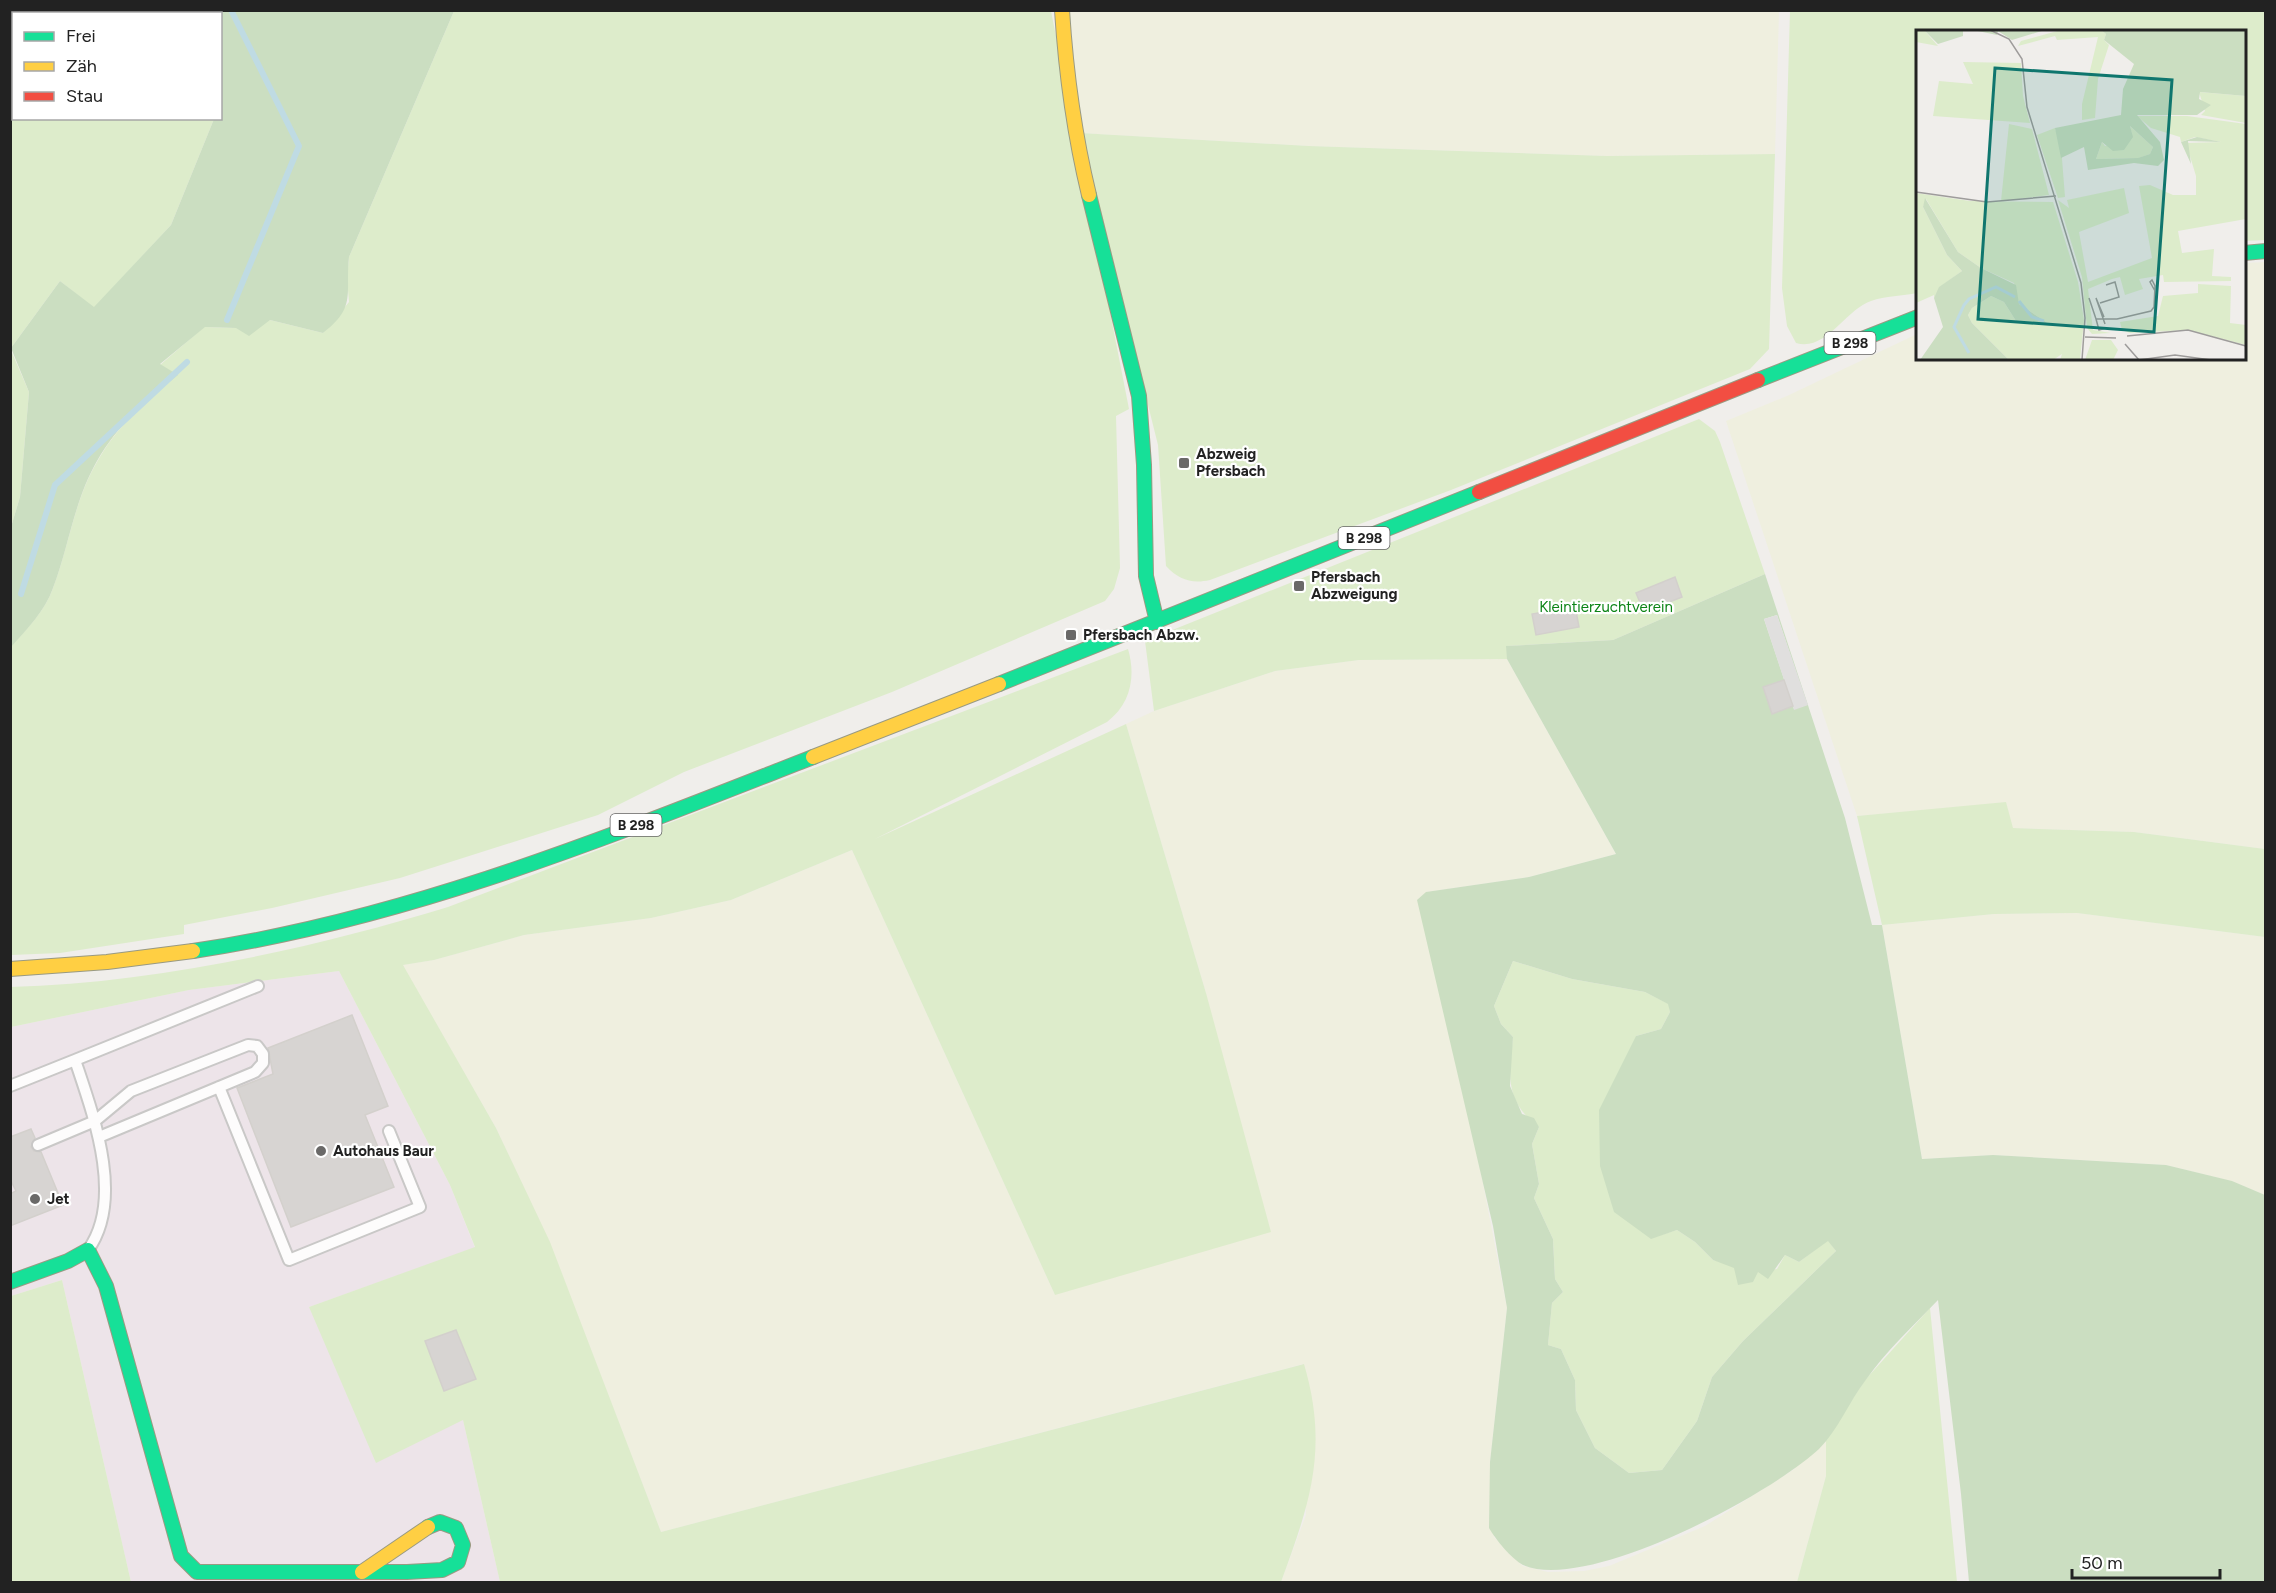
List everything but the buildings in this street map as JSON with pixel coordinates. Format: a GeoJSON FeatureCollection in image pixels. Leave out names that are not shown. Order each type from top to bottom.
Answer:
{"type":"FeatureCollection","features":[{"type":"Feature","properties":{"kind":"main road"},"geometry":{"type":"LineString","coordinates":[[1062,10],[1066,76],[1075,137],[1139,396],[1144,465],[1146,576],[1157,622]]}},
{"type":"Feature","properties":{"kind":"main road"},"geometry":{"type":"LineString","coordinates":[[2246,253],[2265,252]]}},
{"type":"Feature","properties":{"kind":"main road","name":"B 298"},"geometry":{"type":"LineString","coordinates":[[10,969],[75,966],[182,954],[280,935],[393,908],[495,876],[664,815],[1157,622],[1916,317]]}},
{"type":"Feature","properties":{"kind":"main road"},"geometry":{"type":"LineString","coordinates":[[10,1282],[68,1261],[88,1250],[106,1286],[182,1556],[197,1572],[222,1574],[362,1572],[442,1570],[458,1562],[463,1545],[456,1528],[440,1521],[422,1530],[362,1572]]}},
{"type":"Feature","properties":{"kind":"lane"},"geometry":{"type":"LineString","coordinates":[[10,1086],[258,986]]}},
{"type":"Feature","properties":{"kind":"lane"},"geometry":{"type":"LineString","coordinates":[[38,1145],[95,1121],[131,1091],[248,1045],[257,1046],[262,1054],[263,1064],[260,1069],[99,1137]]}},
{"type":"Feature","properties":{"kind":"lane"},"geometry":{"type":"LineString","coordinates":[[75,1060],[99,1137],[103,1218],[98,1237],[88,1250]]}},
{"type":"Feature","properties":{"kind":"lane"},"geometry":{"type":"LineString","coordinates":[[219,1087],[289,1260],[420,1207],[389,1131]]}},
{"type":"Feature","properties":{"kind":"shaded area"},"geometry":{"type":"Polygon","coordinates":[[[1777,615],[1808,705],[1794,710],[1764,619],[1777,615]]]}},
{"type":"Feature","properties":{"kind":"shaded area"},"geometry":{"type":"Polygon","coordinates":[[[339,971],[450,1185],[475,1248],[309,1307],[463,1420],[500,1582],[131,1582],[62,1280],[11,1296],[11,1027],[189,990],[339,971]]]}},
{"type":"Feature","properties":{"kind":"green space"},"geometry":{"type":"Polygon","coordinates":[[[11,11],[165,11],[12,12],[12,120],[214,120],[171,225],[94,308],[60,281],[11,348],[11,11]]]}},
{"type":"Feature","properties":{"kind":"green space"},"geometry":{"type":"Polygon","coordinates":[[[454,11],[1051,11],[1129,409],[1116,416],[1120,568],[1114,589],[1105,601],[892,692],[684,772],[598,815],[400,878],[272,908],[184,925],[184,934],[60,953],[11,955],[10,647],[35,619],[50,596],[89,477],[105,449],[123,426],[143,404],[177,375],[160,365],[204,327],[236,328],[270,320],[323,333],[349,302],[347,279],[349,257],[454,11]]]}},
{"type":"Feature","properties":{"kind":"green space"},"geometry":{"type":"Polygon","coordinates":[[[454,11],[349,257],[347,299],[341,315],[323,333],[270,320],[249,336],[236,328],[205,327],[160,364],[178,375],[133,414],[97,461],[77,508],[50,596],[35,619],[11,647],[11,527],[20,497],[29,392],[11,348],[60,281],[94,307],[171,225],[214,120],[222,120],[222,12],[166,12],[454,11]]]}},
{"type":"Feature","properties":{"kind":"green space"},"geometry":{"type":"Polygon","coordinates":[[[1062,11],[1779,11],[1775,154],[1607,156],[1309,146],[1080,133],[1062,11]]]}},
{"type":"Feature","properties":{"kind":"green space"},"geometry":{"type":"Polygon","coordinates":[[[1790,11],[2265,11],[2265,240],[2246,241],[2246,30],[1916,30],[1916,293],[1882,298],[1862,305],[1826,336],[1807,344],[1796,343],[1787,326],[1782,288],[1790,11]]]}},
{"type":"Feature","properties":{"kind":"green space"},"geometry":{"type":"Polygon","coordinates":[[[1080,133],[1309,146],[1607,156],[1775,154],[1769,349],[1750,369],[1451,490],[1210,580],[1186,580],[1166,566],[1158,445],[1080,133]]]}},
{"type":"Feature","properties":{"kind":"green space"},"geometry":{"type":"Polygon","coordinates":[[[2265,262],[2265,849],[2134,832],[2012,828],[2006,803],[1857,816],[1726,421],[1787,396],[1916,334],[1916,360],[2246,360],[2246,263],[2265,262]]]}},
{"type":"Feature","properties":{"kind":"green space"},"geometry":{"type":"Polygon","coordinates":[[[10,348],[29,392],[20,497],[11,527],[10,348]]]}},
{"type":"Feature","properties":{"kind":"green space","name":"Kleintierzuchtverein"},"geometry":{"type":"Polygon","coordinates":[[[1699,419],[1715,431],[1720,442],[1765,574],[1613,640],[1507,646],[1507,659],[1359,660],[1275,671],[1154,711],[1145,641],[1699,419]]]}},
{"type":"Feature","properties":{"kind":"green space"},"geometry":{"type":"Polygon","coordinates":[[[1765,574],[1845,818],[1872,925],[1882,925],[1922,1159],[1993,1155],[2166,1165],[2232,1181],[2265,1195],[2265,1582],[1969,1582],[1938,1300],[1873,1370],[1819,1449],[1762,1490],[1721,1513],[1633,1552],[1590,1565],[1552,1570],[1518,1562],[1492,1533],[1489,1528],[1490,1462],[1507,1308],[1493,1226],[1417,900],[1426,892],[1529,877],[1616,854],[1507,659],[1506,646],[1613,640],[1765,574]],[[1777,615],[1764,619],[1794,709],[1807,705],[1777,615]],[[1513,961],[1494,1006],[1501,1024],[1513,1037],[1510,1086],[1522,1114],[1534,1118],[1539,1127],[1532,1144],[1539,1184],[1534,1198],[1553,1239],[1555,1279],[1563,1292],[1552,1303],[1548,1345],[1561,1349],[1575,1380],[1576,1410],[1595,1448],[1629,1473],[1662,1470],[1697,1421],[1712,1377],[1743,1341],[1836,1251],[1828,1241],[1799,1262],[1785,1255],[1768,1279],[1758,1272],[1753,1282],[1738,1285],[1734,1268],[1713,1260],[1695,1242],[1677,1230],[1651,1239],[1614,1212],[1600,1166],[1599,1110],[1636,1036],[1661,1029],[1670,1012],[1668,1004],[1645,992],[1572,979],[1513,961]]]}},
{"type":"Feature","properties":{"kind":"green space"},"geometry":{"type":"Polygon","coordinates":[[[1128,649],[1131,669],[1130,689],[1122,707],[1107,722],[875,839],[1126,724],[1206,993],[1271,1232],[1055,1295],[852,850],[731,900],[651,918],[524,935],[434,960],[403,965],[496,1128],[550,1242],[661,1532],[1304,1364],[1315,1423],[1313,1475],[1308,1501],[1281,1582],[500,1582],[463,1420],[376,1463],[309,1307],[475,1247],[450,1185],[339,971],[189,990],[11,1027],[10,987],[120,979],[232,961],[342,937],[448,907],[1128,649]]]}},
{"type":"Feature","properties":{"kind":"green space"},"geometry":{"type":"Polygon","coordinates":[[[1507,659],[1616,854],[1529,877],[1427,892],[1507,1308],[1490,1462],[1494,1537],[1523,1566],[1548,1572],[1584,1571],[1609,1566],[1705,1526],[1793,1470],[1826,1439],[1826,1476],[1797,1582],[1281,1582],[1306,1515],[1303,1364],[661,1532],[549,1242],[496,1128],[402,965],[434,960],[524,935],[651,918],[731,900],[852,850],[1055,1295],[1206,993],[1126,724],[1154,711],[1275,671],[1359,660],[1507,659]]]}},
{"type":"Feature","properties":{"kind":"green space"},"geometry":{"type":"Polygon","coordinates":[[[2006,802],[2013,828],[2134,832],[2265,849],[2265,937],[2077,913],[1994,914],[1882,925],[1857,816],[2006,802]]]}},
{"type":"Feature","properties":{"kind":"green space"},"geometry":{"type":"Polygon","coordinates":[[[2077,913],[2265,937],[2265,1195],[2231,1181],[2166,1165],[1993,1155],[1922,1159],[1882,925],[1994,914],[2077,913]]]}},
{"type":"Feature","properties":{"kind":"green space"},"geometry":{"type":"Polygon","coordinates":[[[1513,961],[1572,979],[1645,992],[1669,1004],[1670,1012],[1661,1029],[1636,1036],[1651,1238],[1677,1230],[1695,1242],[1713,1260],[1758,1272],[1777,1269],[1785,1255],[1799,1262],[1828,1240],[1836,1251],[1743,1341],[1712,1377],[1697,1421],[1662,1470],[1629,1473],[1595,1448],[1576,1410],[1575,1380],[1561,1349],[1548,1345],[1552,1303],[1563,1292],[1555,1279],[1553,1239],[1534,1198],[1539,1184],[1532,1144],[1539,1127],[1528,1117],[1514,1097],[1510,1076],[1513,1037],[1501,1024],[1494,1006],[1513,961]]]}},
{"type":"Feature","properties":{"kind":"green space"},"geometry":{"type":"Polygon","coordinates":[[[62,1280],[131,1582],[11,1582],[11,1296],[62,1280]]]}},
{"type":"Feature","properties":{"kind":"green space"},"geometry":{"type":"Polygon","coordinates":[[[1930,1308],[1957,1582],[1797,1582],[1826,1476],[1826,1439],[1865,1380],[1930,1308]]]}},
{"type":"Feature","properties":{"kind":"waterway"},"geometry":{"type":"LineString","coordinates":[[227,320],[299,146],[231,10]]}},
{"type":"Feature","properties":{"kind":"waterway"},"geometry":{"type":"LineString","coordinates":[[21,594],[55,485],[187,362]]}},
{"type":"Feature","properties":{"kind":"traffic: fast"},"geometry":{"type":"LineString","coordinates":[[1089,195],[1139,396],[1144,465],[1146,576],[1157,622]]}},
{"type":"Feature","properties":{"kind":"traffic: fast"},"geometry":{"type":"LineString","coordinates":[[2246,253],[2266,251]]}},
{"type":"Feature","properties":{"kind":"traffic: fast"},"geometry":{"type":"LineString","coordinates":[[1758,380],[1916,318]]}},
{"type":"Feature","properties":{"kind":"traffic: fast"},"geometry":{"type":"LineString","coordinates":[[999,684],[1479,492]]}},
{"type":"Feature","properties":{"kind":"traffic: fast"},"geometry":{"type":"LineString","coordinates":[[193,951],[273,937],[353,918],[508,872],[585,845],[813,757]]}},
{"type":"Feature","properties":{"kind":"traffic: fast"},"geometry":{"type":"LineString","coordinates":[[10,1282],[68,1261],[88,1250],[106,1286],[181,1556],[197,1572],[407,1572],[442,1570],[458,1562],[463,1545],[456,1528],[440,1522],[428,1527]]}},
{"type":"Feature","properties":{"kind":"traffic: slow"},"geometry":{"type":"LineString","coordinates":[[1062,10],[1071,103],[1089,195]]}},
{"type":"Feature","properties":{"kind":"traffic: slow"},"geometry":{"type":"LineString","coordinates":[[813,757],[999,684]]}},
{"type":"Feature","properties":{"kind":"traffic: slow"},"geometry":{"type":"LineString","coordinates":[[10,969],[107,962],[193,951]]}},
{"type":"Feature","properties":{"kind":"traffic: slow"},"geometry":{"type":"LineString","coordinates":[[362,1572],[428,1527]]}},
{"type":"Feature","properties":{"kind":"traffic: jam"},"geometry":{"type":"LineString","coordinates":[[1479,492],[1758,380]]}},
{"type":"Feature","properties":{"kind":"place","name":"Abzweig Pfersbach"},"geometry":{"type":"Point","coordinates":[1184,463]}},
{"type":"Feature","properties":{"kind":"place","name":"Pfersbach Abzweigung"},"geometry":{"type":"Point","coordinates":[1299,586]}},
{"type":"Feature","properties":{"kind":"place","name":"Pfersbach Abzw."},"geometry":{"type":"Point","coordinates":[1071,635]}},
{"type":"Feature","properties":{"kind":"place","name":"Autohaus Baur"},"geometry":{"type":"Point","coordinates":[321,1151]}},
{"type":"Feature","properties":{"kind":"place","name":"Jet"},"geometry":{"type":"Point","coordinates":[35,1199]}}]}
